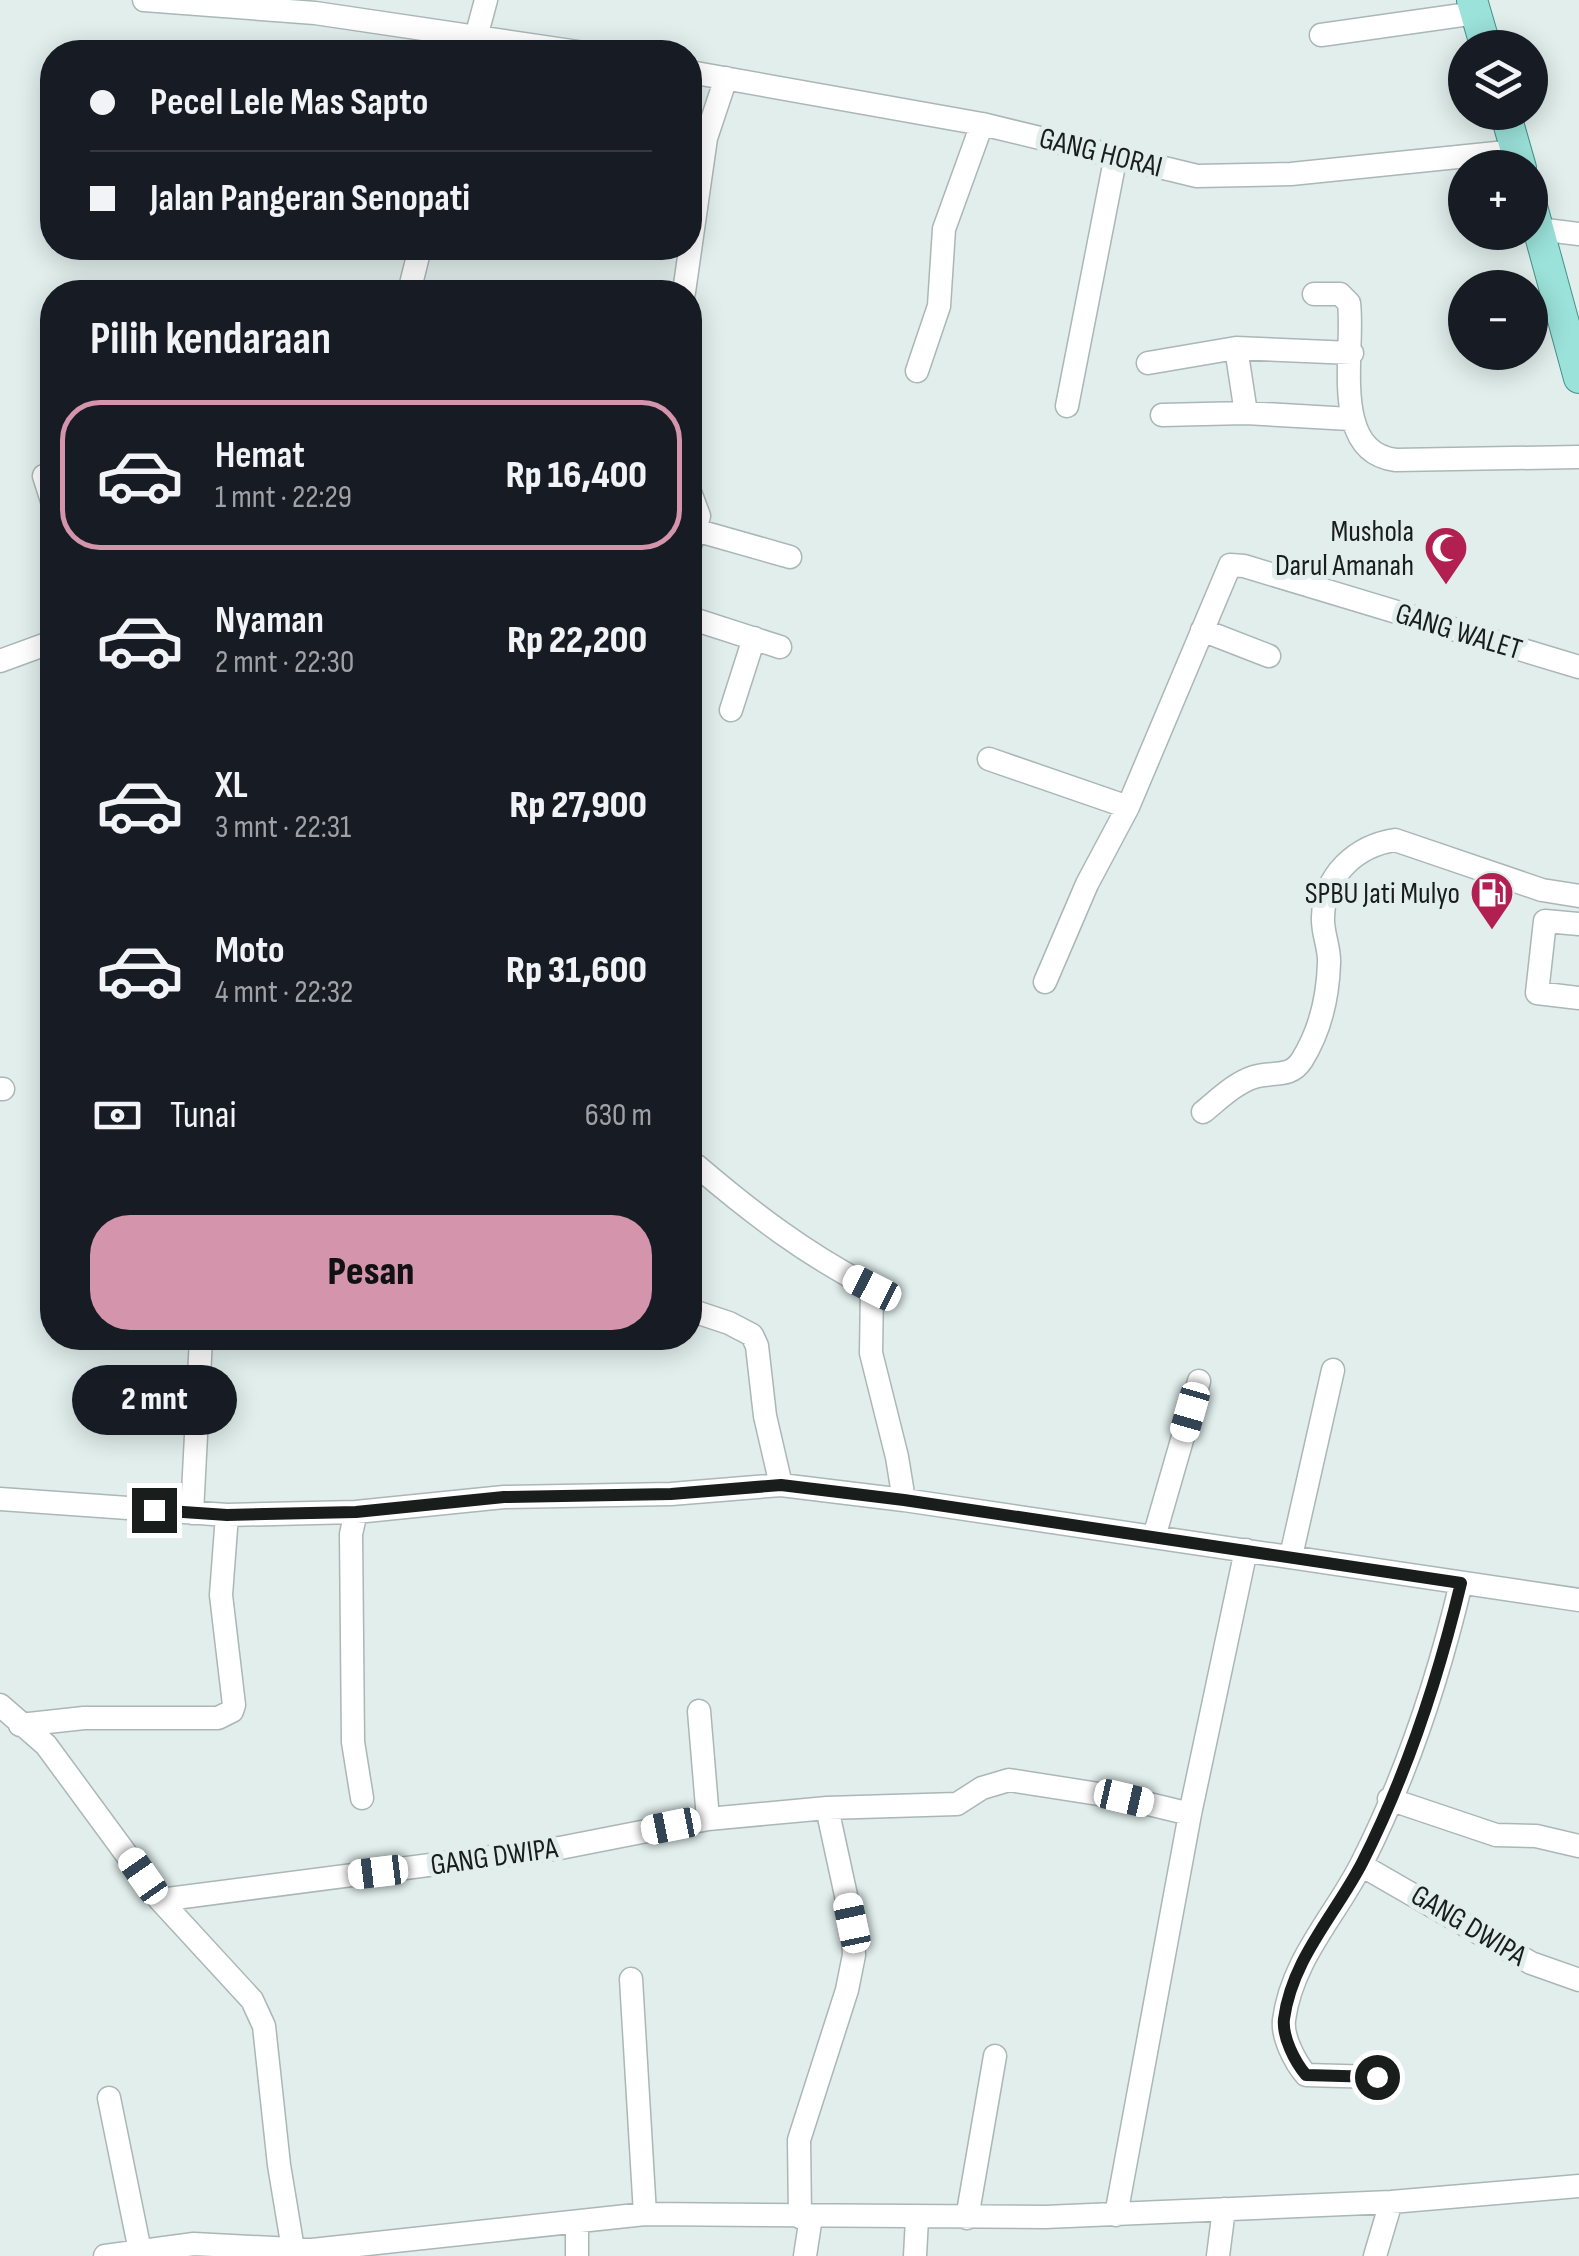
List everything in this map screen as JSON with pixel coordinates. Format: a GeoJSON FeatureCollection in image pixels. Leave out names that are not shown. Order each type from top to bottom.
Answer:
{"type":"FeatureCollection","features":[{"type":"Feature","properties":{"kind":"main road"},"geometry":{"type":"LineString","coordinates":[[1544,250],[1579,378]]}},
{"type":"Feature","properties":{"kind":"street"},"geometry":{"type":"LineString","coordinates":[[144,0],[249,4],[399,23],[460,40]]}},
{"type":"Feature","properties":{"kind":"street"},"geometry":{"type":"LineString","coordinates":[[475,40],[486,0]]}},
{"type":"Feature","properties":{"kind":"street"},"geometry":{"type":"LineString","coordinates":[[1322,35],[1474,6]]}},
{"type":"Feature","properties":{"kind":"street","name":"GANG HORAI"},"geometry":{"type":"LineString","coordinates":[[702,74],[982,124],[1197,176],[1448,164]]}},
{"type":"Feature","properties":{"kind":"street"},"geometry":{"type":"LineString","coordinates":[[702,166],[706,138],[726,78]]}},
{"type":"Feature","properties":{"kind":"street"},"geometry":{"type":"LineString","coordinates":[[916,371],[939,306],[944,230],[982,124]]}},
{"type":"Feature","properties":{"kind":"street"},"geometry":{"type":"LineString","coordinates":[[1067,406],[1116,155]]}},
{"type":"Feature","properties":{"kind":"street"},"geometry":{"type":"LineString","coordinates":[[1548,220],[1579,234]]}},
{"type":"Feature","properties":{"kind":"street"},"geometry":{"type":"LineString","coordinates":[[1314,294],[1335,293],[1347,299],[1352,353],[1350,419],[1364,446],[1386,459],[1579,457]]}},
{"type":"Feature","properties":{"kind":"street"},"geometry":{"type":"LineString","coordinates":[[1148,363],[1236,348],[1352,353]]}},
{"type":"Feature","properties":{"kind":"street"},"geometry":{"type":"LineString","coordinates":[[1236,348],[1246,413]]}},
{"type":"Feature","properties":{"kind":"street"},"geometry":{"type":"LineString","coordinates":[[1162,414],[1246,413],[1350,419]]}},
{"type":"Feature","properties":{"kind":"street"},"geometry":{"type":"LineString","coordinates":[[702,540],[790,558]]}},
{"type":"Feature","properties":{"kind":"street","name":"GANG WALET"},"geometry":{"type":"LineString","coordinates":[[1202,630],[1226,570],[1232,565],[1244,566],[1579,668]]}},
{"type":"Feature","properties":{"kind":"street"},"geometry":{"type":"LineString","coordinates":[[702,622],[780,646]]}},
{"type":"Feature","properties":{"kind":"street"},"geometry":{"type":"LineString","coordinates":[[1045,982],[1087,884],[1128,807],[1202,630],[1269,656]]}},
{"type":"Feature","properties":{"kind":"street"},"geometry":{"type":"LineString","coordinates":[[731,710],[754,638]]}},
{"type":"Feature","properties":{"kind":"street"},"geometry":{"type":"LineString","coordinates":[[1,658],[40,646]]}},
{"type":"Feature","properties":{"kind":"street"},"geometry":{"type":"LineString","coordinates":[[989,759],[1128,807]]}},
{"type":"Feature","properties":{"kind":"street"},"geometry":{"type":"LineString","coordinates":[[1203,1112],[1254,1076],[1282,1075],[1300,1064],[1318,1025],[1328,986],[1330,957],[1323,916],[1334,878],[1354,853],[1374,843],[1395,840],[1542,890],[1579,896]]}},
{"type":"Feature","properties":{"kind":"street"},"geometry":{"type":"LineString","coordinates":[[1579,924],[1545,921],[1537,993],[1579,998]]}},
{"type":"Feature","properties":{"kind":"street"},"geometry":{"type":"LineString","coordinates":[[702,1173],[818,1260],[872,1288],[871,1353],[898,1457],[904,1500]]}},
{"type":"Feature","properties":{"kind":"street"},"geometry":{"type":"LineString","coordinates":[[702,1314],[752,1335],[781,1485]]}},
{"type":"Feature","properties":{"kind":"street"},"geometry":{"type":"LineString","coordinates":[[192,1513],[200,1350]]}},
{"type":"Feature","properties":{"kind":"street"},"geometry":{"type":"LineString","coordinates":[[1291,1556],[1333,1370]]}},
{"type":"Feature","properties":{"kind":"street"},"geometry":{"type":"LineString","coordinates":[[1154,1537],[1200,1381]]}},
{"type":"Feature","properties":{"kind":"street"},"geometry":{"type":"LineString","coordinates":[[0,1499],[227,1515],[356,1512],[504,1497],[671,1494],[781,1485],[1579,1600]]}},
{"type":"Feature","properties":{"kind":"street"},"geometry":{"type":"LineString","coordinates":[[356,1512],[351,1534],[354,1742],[362,1798]]}},
{"type":"Feature","properties":{"kind":"street"},"geometry":{"type":"LineString","coordinates":[[20,1725],[84,1718],[218,1718],[232,1711],[220,1595],[227,1515]]}},
{"type":"Feature","properties":{"kind":"street"},"geometry":{"type":"LineString","coordinates":[[1116,2215],[1190,1814],[1246,1550]]}},
{"type":"Feature","properties":{"kind":"street"},"geometry":{"type":"LineString","coordinates":[[1377,2077],[1306,2075],[1296,2064],[1283,2023],[1310,1945],[1361,1865],[1390,1799],[1442,1667],[1461,1583]]}},
{"type":"Feature","properties":{"kind":"street"},"geometry":{"type":"LineString","coordinates":[[0,1706],[46,1745],[160,1900],[252,2000],[264,2026],[279,2165],[306,2252]]}},
{"type":"Feature","properties":{"kind":"street"},"geometry":{"type":"LineString","coordinates":[[699,1710],[708,1819]]}},
{"type":"Feature","properties":{"kind":"street","name":"GANG DWIPA"},"geometry":{"type":"LineString","coordinates":[[160,1900],[560,1848],[708,1819],[828,1808],[957,1804],[982,1788],[1009,1780],[1124,1798],[1190,1814]]}},
{"type":"Feature","properties":{"kind":"street"},"geometry":{"type":"LineString","coordinates":[[1390,1799],[1484,1832],[1536,1836],[1579,1846]]}},
{"type":"Feature","properties":{"kind":"street"},"geometry":{"type":"LineString","coordinates":[[805,2256],[806,2217],[799,2140],[848,1990],[854,1955],[852,1923],[828,1808]]}},
{"type":"Feature","properties":{"kind":"street","name":"GANG DWIPA"},"geometry":{"type":"LineString","coordinates":[[1361,1865],[1531,1963],[1579,1980]]}},
{"type":"Feature","properties":{"kind":"street"},"geometry":{"type":"LineString","coordinates":[[631,1979],[644,2214]]}},
{"type":"Feature","properties":{"kind":"street"},"geometry":{"type":"LineString","coordinates":[[967,2218],[995,2056]]}},
{"type":"Feature","properties":{"kind":"street"},"geometry":{"type":"LineString","coordinates":[[110,2098],[152,2252]]}},
{"type":"Feature","properties":{"kind":"street"},"geometry":{"type":"LineString","coordinates":[[105,2256],[214,2244],[306,2252],[644,2214],[917,2219],[1116,2215],[1391,2202],[1579,2186]]}},
{"type":"Feature","properties":{"kind":"street"},"geometry":{"type":"LineString","coordinates":[[1375,2256],[1391,2202]]}},
{"type":"Feature","properties":{"kind":"street"},"geometry":{"type":"LineString","coordinates":[[1218,2256],[1224,2209]]}},
{"type":"Feature","properties":{"kind":"street"},"geometry":{"type":"LineString","coordinates":[[915,2256],[917,2219]]}},
{"type":"Feature","properties":{"kind":"street"},"geometry":{"type":"LineString","coordinates":[[576,2223],[577,2256]]}},
{"type":"Feature","properties":{"kind":"place","name":"Mushola Darul Amanah"},"geometry":{"type":"Point","coordinates":[1446,586]}},
{"type":"Feature","properties":{"kind":"place","name":"SPBU Jati Mulyo"},"geometry":{"type":"Point","coordinates":[1492,931]}},
{"type":"Feature","properties":{"kind":"route"},"geometry":{"type":"LineString","coordinates":[[154,1510],[227,1515],[356,1512],[504,1497],[671,1494],[781,1485],[1461,1583],[1442,1667],[1425,1714],[1361,1865],[1310,1945],[1283,2023],[1296,2064],[1306,2075],[1377,2077]]}}]}
